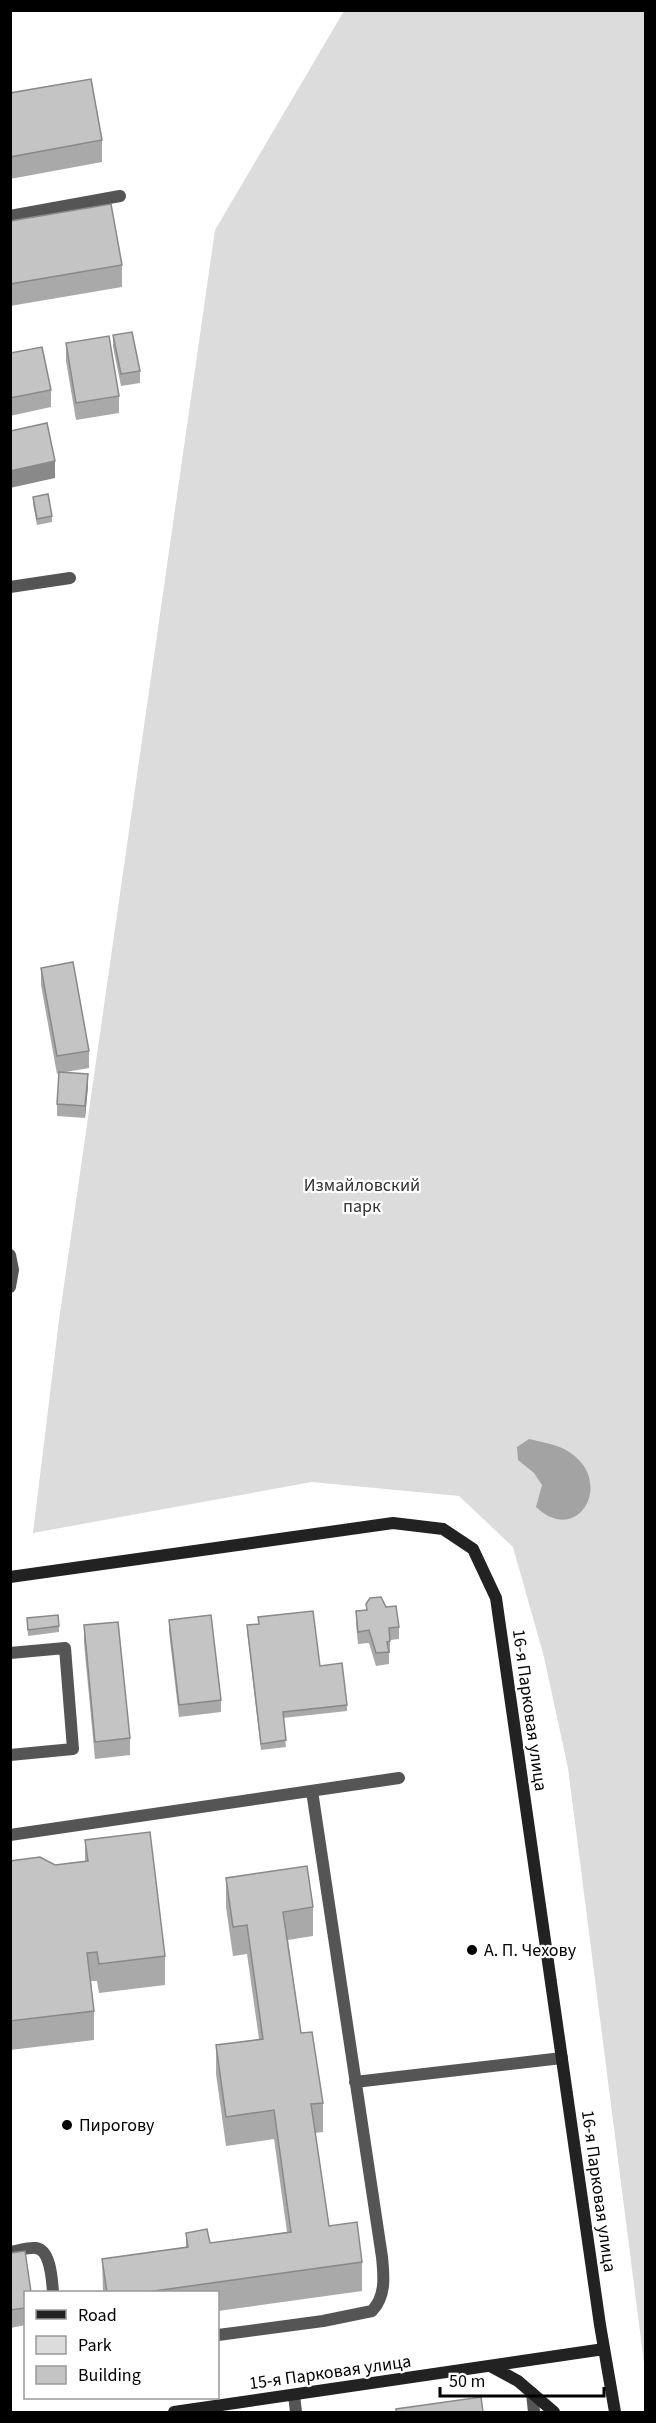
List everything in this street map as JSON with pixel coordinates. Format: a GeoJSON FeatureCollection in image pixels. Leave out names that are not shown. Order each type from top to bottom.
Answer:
{"type":"FeatureCollection","features":[{"type":"Feature","properties":{"kind":"main road","name":"16-я Парковая улица"},"geometry":{"type":"LineString","coordinates":[[10,1577],[393,1523],[443,1529],[473,1549],[496,1598],[615,2412]]}},
{"type":"Feature","properties":{"kind":"main road","name":"15-я Парковая улица"},"geometry":{"type":"LineString","coordinates":[[174,2412],[197,2403],[294,2395],[604,2349]]}},
{"type":"Feature","properties":{"kind":"main road"},"geometry":{"type":"LineString","coordinates":[[492,2367],[518,2381],[554,2412]]}},
{"type":"Feature","properties":{"kind":"lane"},"geometry":{"type":"LineString","coordinates":[[10,216],[120,196]]}},
{"type":"Feature","properties":{"kind":"lane"},"geometry":{"type":"LineString","coordinates":[[10,587],[70,578]]}},
{"type":"Feature","properties":{"kind":"lane"},"geometry":{"type":"LineString","coordinates":[[10,1255],[13,1270],[10,1287]]}},
{"type":"Feature","properties":{"kind":"lane"},"geometry":{"type":"LineString","coordinates":[[10,1653],[65,1648],[73,1749],[10,1755]]}},
{"type":"Feature","properties":{"kind":"lane"},"geometry":{"type":"LineString","coordinates":[[10,1835],[399,1778]]}},
{"type":"Feature","properties":{"kind":"lane"},"geometry":{"type":"LineString","coordinates":[[219,2336],[323,2321],[372,2311],[381,2300],[384,2276],[312,1791]]}},
{"type":"Feature","properties":{"kind":"lane"},"geometry":{"type":"LineString","coordinates":[[355,2082],[562,2058]]}},
{"type":"Feature","properties":{"kind":"lane"},"geometry":{"type":"LineString","coordinates":[[10,2252],[36,2248],[41,2251],[47,2260],[53,2291]]}},
{"type":"Feature","properties":{"kind":"lane"},"geometry":{"type":"LineString","coordinates":[[532,2393],[534,2412]]}},
{"type":"Feature","properties":{"kind":"lane"},"geometry":{"type":"LineString","coordinates":[[294,2395],[296,2412]]}},
{"type":"Feature","properties":{"kind":"green space","name":"Измайловский парк"},"geometry":{"type":"Polygon","coordinates":[[[344,11],[645,11],[645,2371],[568,1768],[544,1657],[513,1547],[459,1496],[312,1482],[33,1533],[59,1320],[215,230],[344,11]]]}},
{"type":"Feature","properties":{"kind":"shaded area"},"geometry":{"type":"Polygon","coordinates":[[[529,1439],[562,1448],[581,1462],[589,1477],[590,1492],[586,1505],[578,1515],[566,1519],[552,1518],[536,1507],[542,1485],[534,1473],[518,1460],[517,1447],[529,1439]]]}},
{"type":"Feature","properties":{"kind":"building"},"geometry":{"type":"Polygon","coordinates":[[[91,79],[102,140],[10,157],[10,93],[91,79]]]}},
{"type":"Feature","properties":{"kind":"building"},"geometry":{"type":"Polygon","coordinates":[[[111,204],[122,265],[10,284],[10,221],[111,204]]]}},
{"type":"Feature","properties":{"kind":"building"},"geometry":{"type":"Polygon","coordinates":[[[132,332],[140,371],[121,374],[113,335],[132,332]]]}},
{"type":"Feature","properties":{"kind":"building"},"geometry":{"type":"Polygon","coordinates":[[[109,336],[119,396],[76,403],[66,343],[109,336]]]}},
{"type":"Feature","properties":{"kind":"building"},"geometry":{"type":"Polygon","coordinates":[[[42,347],[51,390],[10,398],[10,353],[42,347]]]}},
{"type":"Feature","properties":{"kind":"building"},"geometry":{"type":"Polygon","coordinates":[[[47,423],[55,461],[10,471],[10,431],[47,423]]]}},
{"type":"Feature","properties":{"kind":"building"},"geometry":{"type":"Polygon","coordinates":[[[48,494],[52,516],[37,519],[33,497],[48,494]]]}},
{"type":"Feature","properties":{"kind":"building"},"geometry":{"type":"Polygon","coordinates":[[[73,962],[89,1051],[57,1056],[41,968],[73,962]]]}},
{"type":"Feature","properties":{"kind":"building"},"geometry":{"type":"Polygon","coordinates":[[[59,1072],[88,1074],[85,1106],[57,1104],[59,1072]]]}},
{"type":"Feature","properties":{"kind":"building"},"geometry":{"type":"Polygon","coordinates":[[[381,1597],[386,1607],[396,1606],[399,1627],[389,1628],[390,1641],[387,1642],[389,1652],[376,1653],[369,1630],[358,1632],[356,1611],[367,1610],[366,1604],[370,1598],[381,1597]]]}},
{"type":"Feature","properties":{"kind":"building"},"geometry":{"type":"Polygon","coordinates":[[[313,1611],[320,1666],[342,1663],[347,1705],[283,1712],[286,1740],[261,1744],[247,1625],[259,1624],[258,1617],[313,1611]]]}},
{"type":"Feature","properties":{"kind":"building"},"geometry":{"type":"Polygon","coordinates":[[[58,1615],[59,1626],[28,1630],[27,1618],[58,1615]]]}},
{"type":"Feature","properties":{"kind":"building"},"geometry":{"type":"Polygon","coordinates":[[[211,1615],[221,1700],[179,1705],[169,1620],[211,1615]]]}},
{"type":"Feature","properties":{"kind":"building"},"geometry":{"type":"Polygon","coordinates":[[[118,1622],[130,1738],[95,1742],[84,1625],[118,1622]]]}},
{"type":"Feature","properties":{"kind":"building"},"geometry":{"type":"Polygon","coordinates":[[[150,1832],[165,1956],[99,1964],[97,1952],[87,1953],[94,2011],[10,2021],[10,1861],[40,1857],[55,1865],[88,1861],[85,1840],[150,1832]]]}},
{"type":"Feature","properties":{"kind":"building"},"geometry":{"type":"Polygon","coordinates":[[[307,1866],[313,1907],[283,1912],[301,2033],[312,2032],[323,2103],[311,2104],[329,2226],[357,2222],[362,2262],[154,2291],[107,2291],[102,2259],[188,2247],[186,2233],[207,2229],[210,2243],[291,2232],[274,2110],[226,2117],[216,2045],[263,2039],[247,1925],[233,1927],[226,1878],[307,1866]]]}},
{"type":"Feature","properties":{"kind":"building"},"geometry":{"type":"Polygon","coordinates":[[[25,2251],[31,2291],[24,2291],[24,2308],[10,2310],[10,2253],[25,2251]]]}},
{"type":"Feature","properties":{"kind":"building"},"geometry":{"type":"Polygon","coordinates":[[[481,2397],[483,2412],[396,2412],[396,2409],[481,2397]]]}},
{"type":"Feature","properties":{"kind":"place","name":"А. П. Чехову"},"geometry":{"type":"Point","coordinates":[472,1950]}},
{"type":"Feature","properties":{"kind":"place","name":"Пирогову"},"geometry":{"type":"Point","coordinates":[67,2125]}}]}
